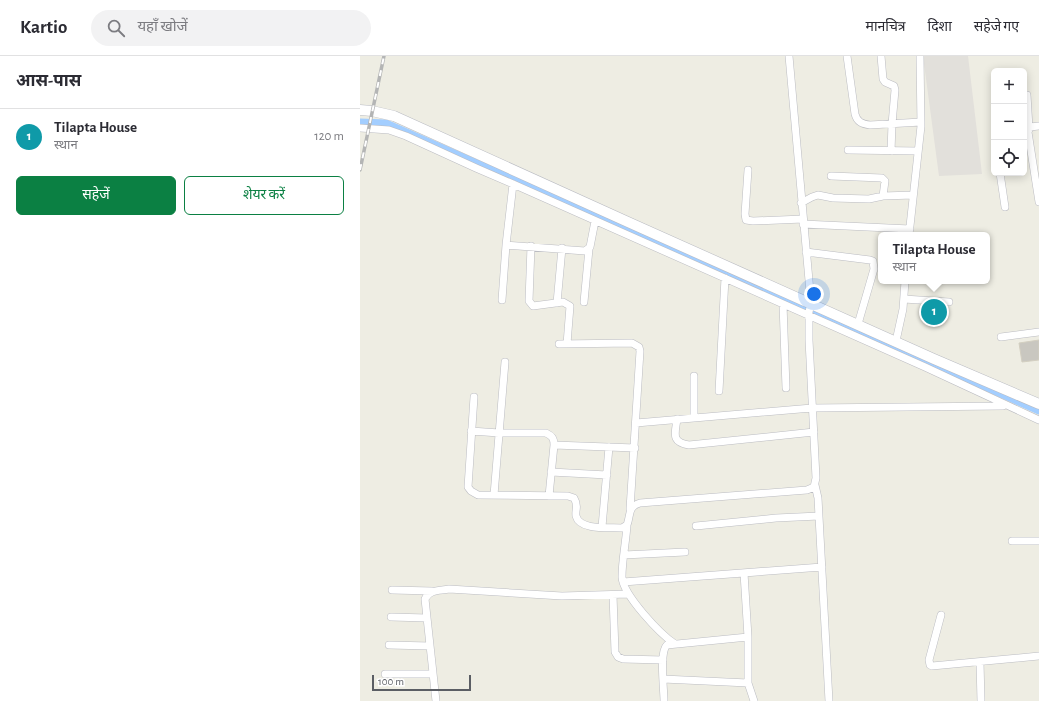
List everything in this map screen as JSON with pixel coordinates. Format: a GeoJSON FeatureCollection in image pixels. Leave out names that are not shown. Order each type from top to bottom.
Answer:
{"type":"FeatureCollection","features":[{"type":"Feature","properties":{"kind":"street"},"geometry":{"type":"LineString","coordinates":[[789,56],[810,309],[809,340],[816,478],[815,485],[817,491],[819,516],[829,701]]}},
{"type":"Feature","properties":{"kind":"street"},"geometry":{"type":"LineString","coordinates":[[847,56],[856,118],[862,124],[921,122]]}},
{"type":"Feature","properties":{"kind":"street"},"geometry":{"type":"LineString","coordinates":[[881,56],[883,79],[885,82],[894,86],[895,90],[891,151]]}},
{"type":"Feature","properties":{"kind":"street"},"geometry":{"type":"LineString","coordinates":[[748,170],[745,214],[746,220],[803,222],[910,232],[921,122],[920,56]]}},
{"type":"Feature","properties":{"kind":"street"},"geometry":{"type":"LineString","coordinates":[[1027,95],[1027,151],[1039,202]]}},
{"type":"Feature","properties":{"kind":"street"},"geometry":{"type":"LineString","coordinates":[[360,110],[394,116],[810,309],[925,367],[1039,420]]}},
{"type":"Feature","properties":{"kind":"street"},"geometry":{"type":"LineString","coordinates":[[1028,128],[1030,126],[1039,126]]}},
{"type":"Feature","properties":{"kind":"street"},"geometry":{"type":"LineString","coordinates":[[360,128],[389,130],[406,136],[782,304],[810,309],[858,324],[1039,404]]}},
{"type":"Feature","properties":{"kind":"street"},"geometry":{"type":"LineString","coordinates":[[848,150],[918,151]]}},
{"type":"Feature","properties":{"kind":"street"},"geometry":{"type":"LineString","coordinates":[[831,176],[882,178],[885,181],[882,196]]}},
{"type":"Feature","properties":{"kind":"street"},"geometry":{"type":"LineString","coordinates":[[1000,176],[1005,208]]}},
{"type":"Feature","properties":{"kind":"street"},"geometry":{"type":"LineString","coordinates":[[502,300],[506,245],[513,184]]}},
{"type":"Feature","properties":{"kind":"street"},"geometry":{"type":"LineString","coordinates":[[801,203],[812,197],[818,196],[869,199],[882,196],[913,195]]}},
{"type":"Feature","properties":{"kind":"street"},"geometry":{"type":"LineString","coordinates":[[584,302],[588,249],[590,247],[595,221]]}},
{"type":"Feature","properties":{"kind":"street"},"geometry":{"type":"LineString","coordinates":[[506,245],[562,248],[585,251],[588,249]]}},
{"type":"Feature","properties":{"kind":"street"},"geometry":{"type":"LineString","coordinates":[[531,246],[529,301],[533,306],[563,302],[570,306],[567,344]]}},
{"type":"Feature","properties":{"kind":"street"},"geometry":{"type":"LineString","coordinates":[[557,303],[562,248]]}},
{"type":"Feature","properties":{"kind":"street"},"geometry":{"type":"LineString","coordinates":[[806,252],[873,261],[874,269],[858,324]]}},
{"type":"Feature","properties":{"kind":"street"},"geometry":{"type":"LineString","coordinates":[[719,391],[725,278]]}},
{"type":"Feature","properties":{"kind":"street"},"geometry":{"type":"LineString","coordinates":[[896,341],[904,298],[905,284]]}},
{"type":"Feature","properties":{"kind":"street"},"geometry":{"type":"LineString","coordinates":[[904,298],[949,302]]}},
{"type":"Feature","properties":{"kind":"street"},"geometry":{"type":"LineString","coordinates":[[782,304],[786,388]]}},
{"type":"Feature","properties":{"kind":"street"},"geometry":{"type":"LineString","coordinates":[[1001,337],[1039,332]]}},
{"type":"Feature","properties":{"kind":"street"},"geometry":{"type":"LineString","coordinates":[[559,344],[632,343],[639,347],[636,423],[630,510],[624,555],[623,582],[624,588],[628,594],[666,638],[675,644]]}},
{"type":"Feature","properties":{"kind":"street"},"geometry":{"type":"LineString","coordinates":[[494,495],[505,362]]}},
{"type":"Feature","properties":{"kind":"street"},"geometry":{"type":"LineString","coordinates":[[694,376],[694,418]]}},
{"type":"Feature","properties":{"kind":"street"},"geometry":{"type":"LineString","coordinates":[[474,397],[468,487],[471,491],[478,495],[568,496],[574,498],[577,503],[576,515],[579,522],[584,526],[622,528],[627,525]]}},
{"type":"Feature","properties":{"kind":"street"},"geometry":{"type":"LineString","coordinates":[[636,423],[812,408],[1007,406]]}},
{"type":"Feature","properties":{"kind":"street"},"geometry":{"type":"LineString","coordinates":[[677,419],[675,435],[676,441],[680,444],[689,446],[814,432]]}},
{"type":"Feature","properties":{"kind":"street"},"geometry":{"type":"LineString","coordinates":[[472,431],[499,433],[546,433],[551,436],[554,439],[554,445],[549,496]]}},
{"type":"Feature","properties":{"kind":"street"},"geometry":{"type":"LineString","coordinates":[[554,445],[634,448]]}},
{"type":"Feature","properties":{"kind":"street"},"geometry":{"type":"LineString","coordinates":[[602,527],[609,447]]}},
{"type":"Feature","properties":{"kind":"street"},"geometry":{"type":"LineString","coordinates":[[551,472],[606,475]]}},
{"type":"Feature","properties":{"kind":"street"},"geometry":{"type":"LineString","coordinates":[[630,510],[634,505],[640,503],[807,490],[815,485]]}},
{"type":"Feature","properties":{"kind":"street"},"geometry":{"type":"LineString","coordinates":[[696,526],[776,518],[819,516]]}},
{"type":"Feature","properties":{"kind":"street"},"geometry":{"type":"LineString","coordinates":[[1012,541],[1039,541]]}},
{"type":"Feature","properties":{"kind":"street"},"geometry":{"type":"LineString","coordinates":[[624,555],[685,552]]}},
{"type":"Feature","properties":{"kind":"street"},"geometry":{"type":"LineString","coordinates":[[623,582],[822,567]]}},
{"type":"Feature","properties":{"kind":"street"},"geometry":{"type":"LineString","coordinates":[[744,573],[748,637],[748,683],[754,701]]}},
{"type":"Feature","properties":{"kind":"street"},"geometry":{"type":"LineString","coordinates":[[392,590],[432,591],[449,589],[562,596],[628,594]]}},
{"type":"Feature","properties":{"kind":"street"},"geometry":{"type":"LineString","coordinates":[[432,591],[425,599],[436,701]]}},
{"type":"Feature","properties":{"kind":"street"},"geometry":{"type":"LineString","coordinates":[[613,595],[615,652],[618,657],[623,659],[663,660]]}},
{"type":"Feature","properties":{"kind":"street"},"geometry":{"type":"LineString","coordinates":[[941,615],[929,660],[930,665],[935,666],[1039,656]]}},
{"type":"Feature","properties":{"kind":"street"},"geometry":{"type":"LineString","coordinates":[[391,617],[427,618]]}},
{"type":"Feature","properties":{"kind":"street"},"geometry":{"type":"LineString","coordinates":[[664,701],[663,660],[664,648],[667,645],[748,637]]}},
{"type":"Feature","properties":{"kind":"street"},"geometry":{"type":"LineString","coordinates":[[389,645],[430,646]]}},
{"type":"Feature","properties":{"kind":"street"},"geometry":{"type":"LineString","coordinates":[[980,662],[981,701]]}},
{"type":"Feature","properties":{"kind":"street"},"geometry":{"type":"LineString","coordinates":[[385,674],[433,674]]}},
{"type":"Feature","properties":{"kind":"street"},"geometry":{"type":"LineString","coordinates":[[664,679],[748,683]]}},
{"type":"Feature","properties":{"kind":"shaded area"},"geometry":{"type":"Polygon","coordinates":[[[923,56],[968,56],[982,174],[939,176],[923,56]]]}},
{"type":"Feature","properties":{"kind":"building"},"geometry":{"type":"Polygon","coordinates":[[[1039,340],[1039,360],[1022,362],[1019,343],[1039,340]]]}},
{"type":"Feature","properties":{"kind":"waterway"},"geometry":{"type":"LineString","coordinates":[[360,122],[386,123],[1039,411]]}},
{"type":"Feature","properties":{"kind":"railway"},"geometry":{"type":"LineString","coordinates":[[360,170],[384,56]]}},
{"type":"Feature","properties":{"kind":"place","name":"Tilapta House"},"geometry":{"type":"Point","coordinates":[934,312]}}]}
